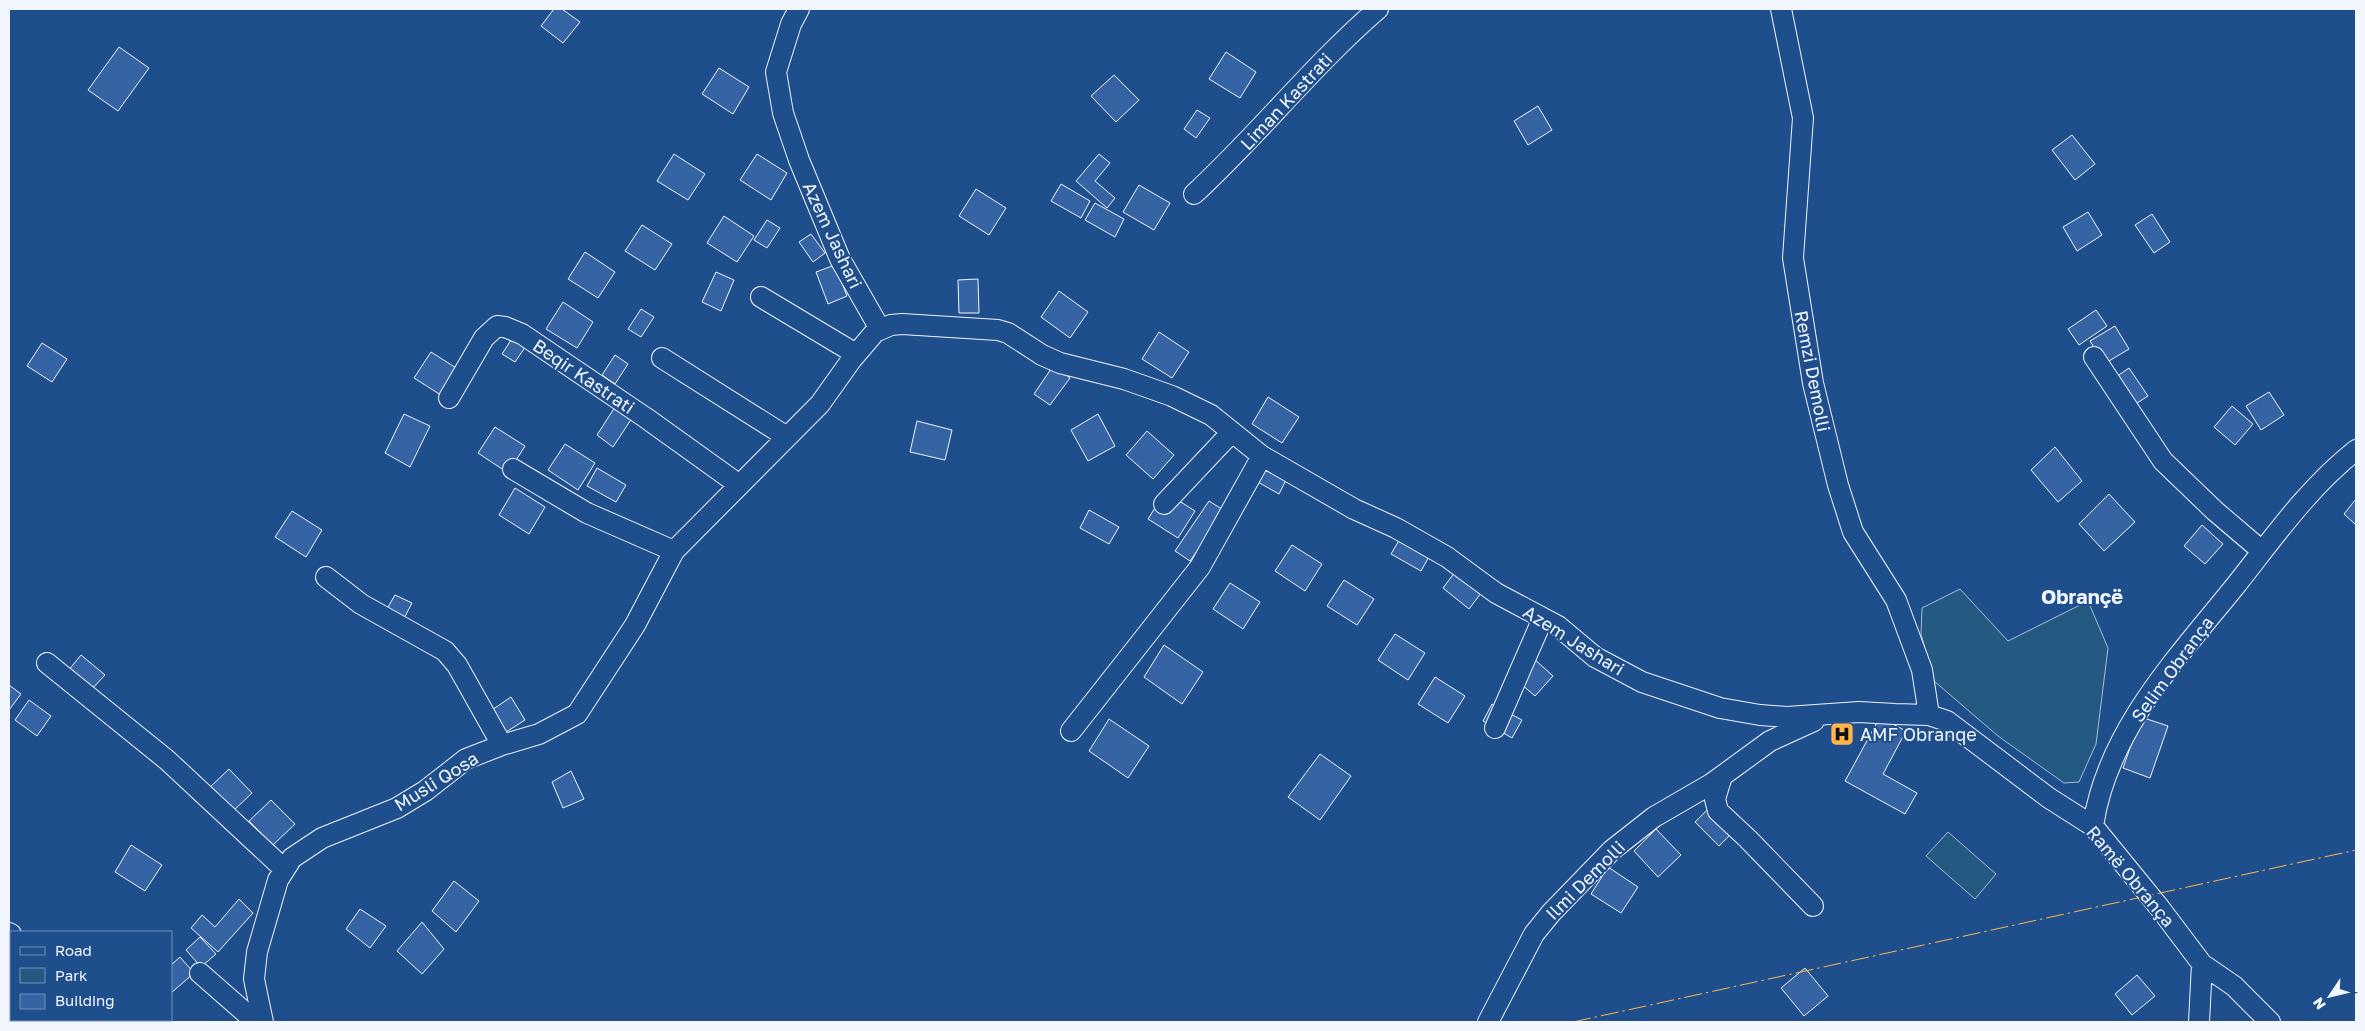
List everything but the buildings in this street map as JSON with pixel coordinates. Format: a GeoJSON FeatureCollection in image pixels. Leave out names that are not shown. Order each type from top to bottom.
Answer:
{"type":"FeatureCollection","features":[{"type":"Feature","properties":{"kind":"street","name":"Azem Jashari"},"geometry":{"type":"LineString","coordinates":[[799,9],[791,24],[776,72],[783,113],[799,160],[840,259],[880,329],[902,324],[998,330],[1008,333],[1042,355],[1060,363],[1124,379],[1172,396],[1211,415],[1231,434],[1262,456],[1354,509],[1396,528],[1447,557],[1496,593],[1558,626],[1595,657],[1642,682],[1694,701],[1760,715],[1826,716],[1859,712],[1929,715]]}},
{"type":"Feature","properties":{"kind":"street","name":"Liman Kastrati"},"geometry":{"type":"LineString","coordinates":[[1194,194],[1227,164],[1352,32],[1378,9]]}},
{"type":"Feature","properties":{"kind":"street","name":"Remzi Demolli"},"geometry":{"type":"LineString","coordinates":[[1781,9],[1803,118],[1793,258],[1813,383],[1838,485],[1853,532],[1896,600],[1922,670],[1929,715]]}},
{"type":"Feature","properties":{"kind":"street"},"geometry":{"type":"LineString","coordinates":[[761,297],[856,354]]}},
{"type":"Feature","properties":{"kind":"street","name":"Beqir Kastrati"},"geometry":{"type":"LineString","coordinates":[[449,398],[484,338],[497,326],[506,327],[522,334],[684,444],[738,484]]}},
{"type":"Feature","properties":{"kind":"street"},"geometry":{"type":"LineString","coordinates":[[513,469],[586,513],[680,544],[820,404],[856,354],[869,338],[880,329]]}},
{"type":"Feature","properties":{"kind":"street"},"geometry":{"type":"LineString","coordinates":[[2094,357],[2163,460],[2215,512],[2262,552]]}},
{"type":"Feature","properties":{"kind":"street"},"geometry":{"type":"LineString","coordinates":[[662,358],[787,437]]}},
{"type":"Feature","properties":{"kind":"street"},"geometry":{"type":"LineString","coordinates":[[1164,504],[1231,434]]}},
{"type":"Feature","properties":{"kind":"street","name":"Selim Obrança"},"geometry":{"type":"LineString","coordinates":[[2093,826],[2096,804],[2120,743],[2152,690],[2300,502],[2356,450]]}},
{"type":"Feature","properties":{"kind":"street"},"geometry":{"type":"LineString","coordinates":[[1071,731],[1200,567],[1262,456]]}},
{"type":"Feature","properties":{"kind":"street","name":"Musli Qosa"},"geometry":{"type":"LineString","coordinates":[[263,1022],[254,979],[257,952],[278,880],[284,869],[305,848],[322,838],[396,808],[425,791],[466,759],[502,745],[539,734],[577,714],[630,632],[680,544]]}},
{"type":"Feature","properties":{"kind":"street"},"geometry":{"type":"LineString","coordinates":[[326,577],[361,604],[445,651],[457,665],[502,745]]}},
{"type":"Feature","properties":{"kind":"street"},"geometry":{"type":"LineString","coordinates":[[1495,728],[1543,618]]}},
{"type":"Feature","properties":{"kind":"street"},"geometry":{"type":"LineString","coordinates":[[47,663],[167,760],[284,869]]}},
{"type":"Feature","properties":{"kind":"street","name":"Ramë Obrança"},"geometry":{"type":"LineString","coordinates":[[1929,715],[1947,721],[2049,798],[2093,826],[2159,907],[2202,964],[2234,986],[2270,1022]]}},
{"type":"Feature","properties":{"kind":"street","name":"Ilmi Demolli"},"geometry":{"type":"LineString","coordinates":[[1488,1022],[1520,957],[1550,913],[1632,832],[1722,776],[1770,741],[1826,716]]}},
{"type":"Feature","properties":{"kind":"street"},"geometry":{"type":"LineString","coordinates":[[1722,776],[1715,799],[1718,812],[1748,839],[1813,906]]}},
{"type":"Feature","properties":{"kind":"street"},"geometry":{"type":"LineString","coordinates":[[2199,1022],[2202,964]]}},
{"type":"Feature","properties":{"kind":"street"},"geometry":{"type":"LineString","coordinates":[[200,974],[256,1022]]}},
{"type":"Feature","properties":{"kind":"green space"},"geometry":{"type":"Polygon","coordinates":[[[1960,589],[2008,641],[2088,601],[2108,648],[2096,744],[2079,782],[2064,783],[1998,736],[1934,681],[1921,634],[1922,608],[1960,589]]]}},
{"type":"Feature","properties":{"kind":"green space"},"geometry":{"type":"Polygon","coordinates":[[[1948,832],[1996,874],[1975,899],[1926,856],[1948,832]]]}},
{"type":"Feature","properties":{"kind":"power"},"geometry":{"type":"LineString","coordinates":[[1573,1022],[2356,850]]}},
{"type":"Feature","properties":{"kind":"place","name":"AMF Obranqe"},"geometry":{"type":"Point","coordinates":[1842,734]}},
{"type":"Feature","properties":{"kind":"district","name":"Obrançë"},"geometry":{"type":"Point","coordinates":[2082,596]}}]}
